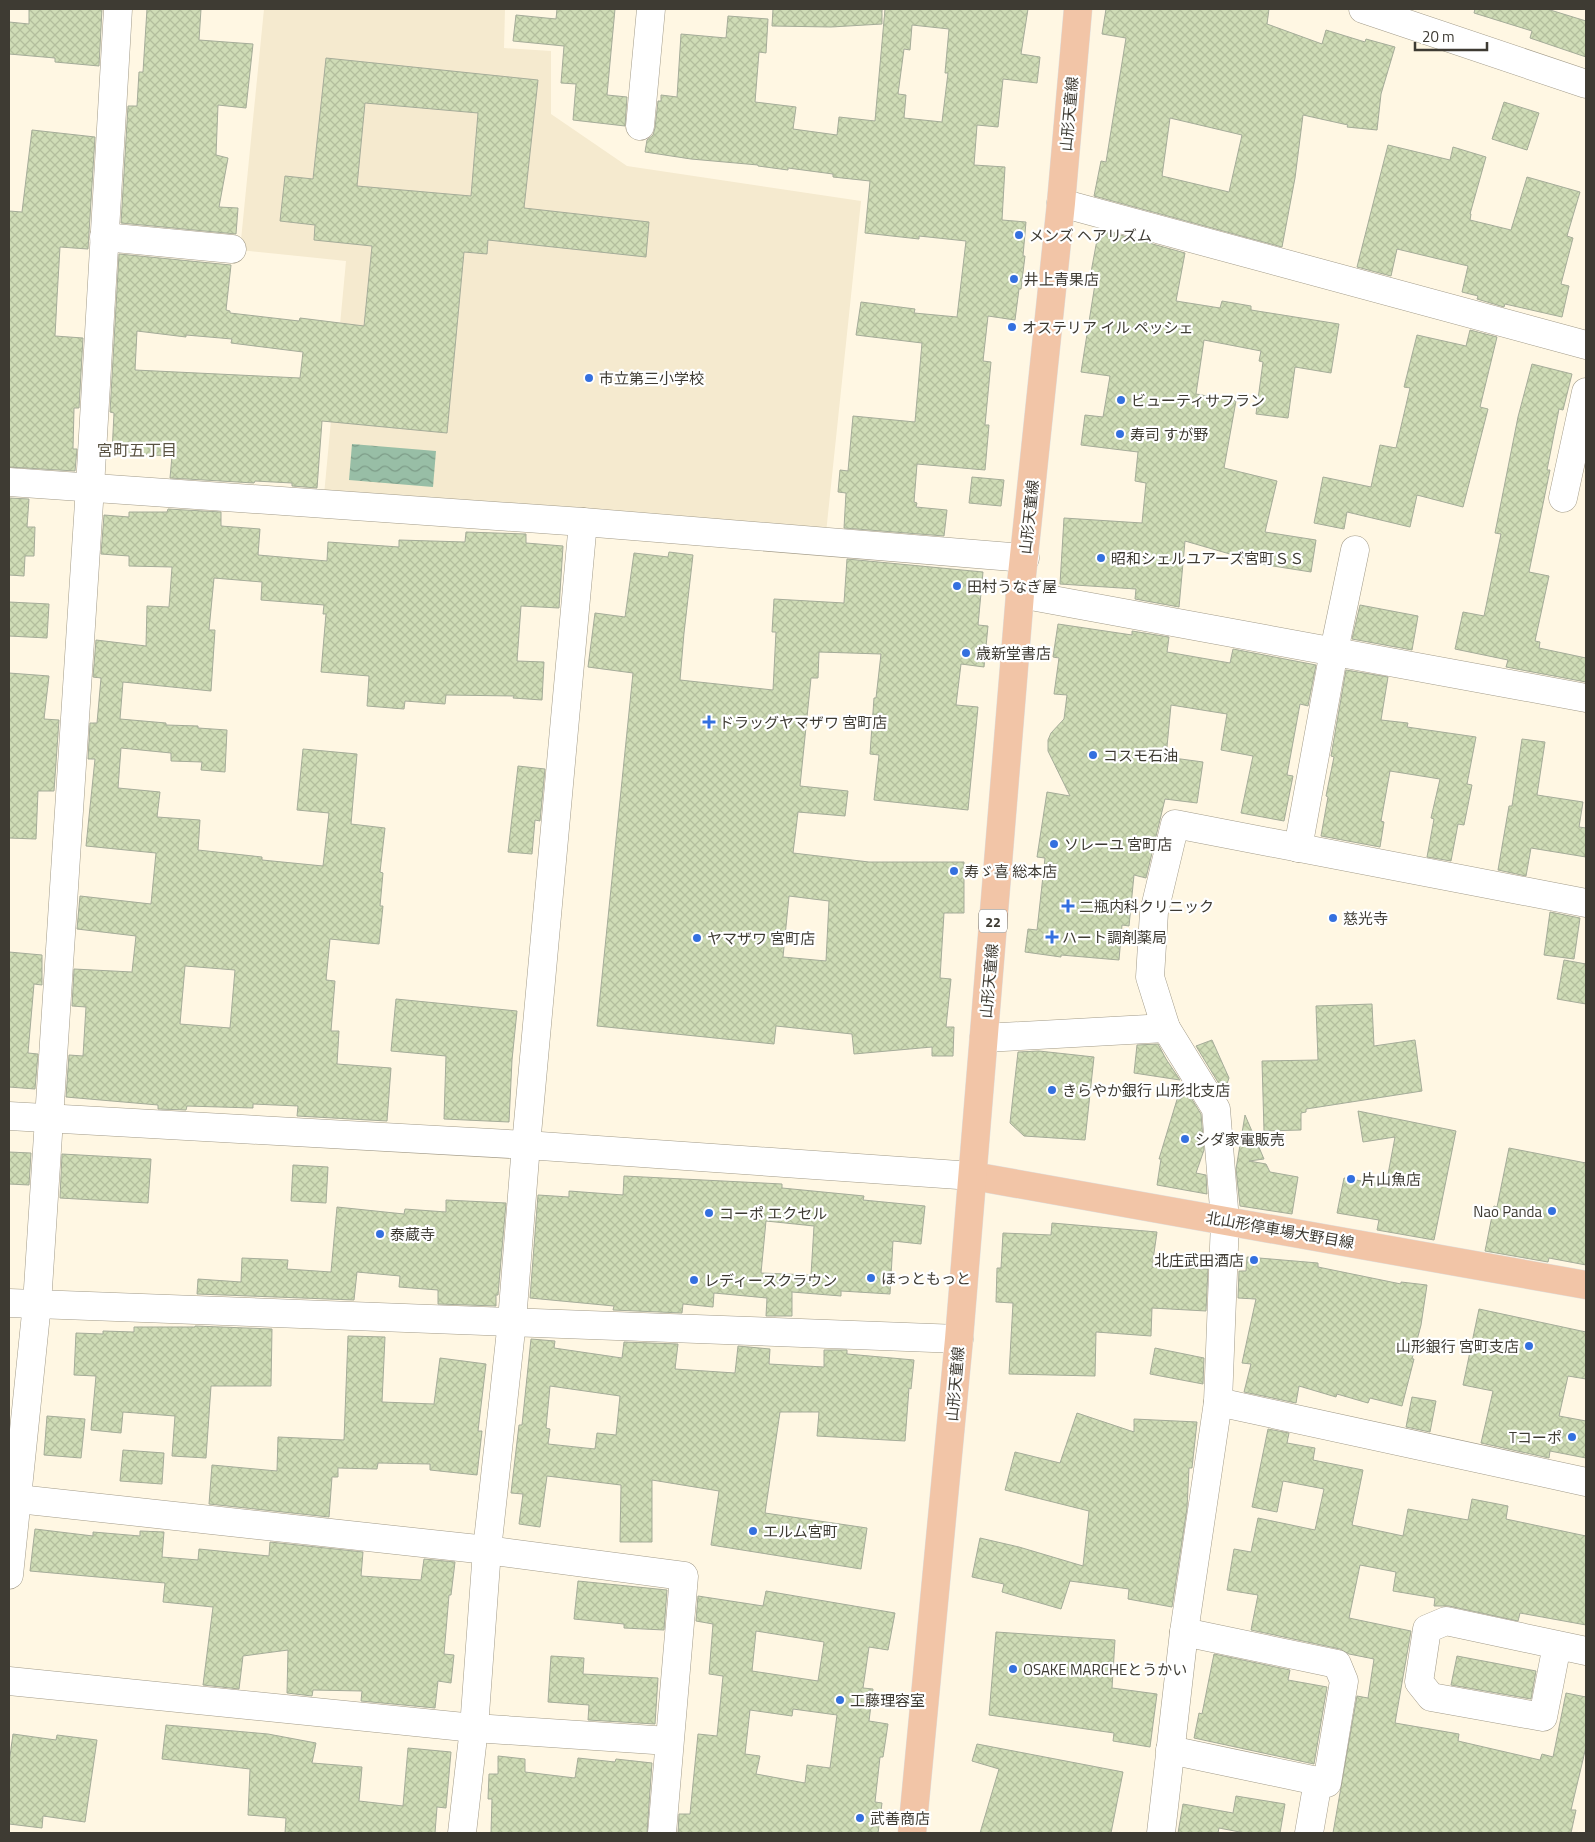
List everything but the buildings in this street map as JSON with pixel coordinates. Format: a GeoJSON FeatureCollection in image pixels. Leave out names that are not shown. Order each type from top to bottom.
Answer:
{"type":"FeatureCollection","features":[{"type":"Feature","properties":{"kind":"main road","name":"山形天童線"},"geometry":{"type":"LineString","coordinates":[[912,1833],[959,1339],[1020,594],[1061,203],[1078,9]]}},
{"type":"Feature","properties":{"kind":"main road","name":"北山形停車場大野目線"},"geometry":{"type":"LineString","coordinates":[[973,1176],[1586,1285]]}},
{"type":"Feature","properties":{"kind":"street"},"geometry":{"type":"LineString","coordinates":[[9,1575],[13,1498],[37,1304],[50,1119],[118,9]]}},
{"type":"Feature","properties":{"kind":"street"},"geometry":{"type":"LineString","coordinates":[[640,126],[651,9]]}},
{"type":"Feature","properties":{"kind":"street"},"geometry":{"type":"LineString","coordinates":[[1363,9],[1586,84]]}},
{"type":"Feature","properties":{"kind":"street"},"geometry":{"type":"LineString","coordinates":[[1061,203],[1586,345]]}},
{"type":"Feature","properties":{"kind":"street"},"geometry":{"type":"LineString","coordinates":[[104,237],[232,249]]}},
{"type":"Feature","properties":{"kind":"street"},"geometry":{"type":"LineString","coordinates":[[1563,498],[1586,392]]}},
{"type":"Feature","properties":{"kind":"street"},"geometry":{"type":"LineString","coordinates":[[9,482],[583,522],[1025,558]]}},
{"type":"Feature","properties":{"kind":"street"},"geometry":{"type":"LineString","coordinates":[[462,1833],[474,1728],[487,1550],[512,1321],[526,1145],[583,522]]}},
{"type":"Feature","properties":{"kind":"street"},"geometry":{"type":"LineString","coordinates":[[1298,848],[1334,651],[1355,550]]}},
{"type":"Feature","properties":{"kind":"street"},"geometry":{"type":"LineString","coordinates":[[1020,594],[1586,698]]}},
{"type":"Feature","properties":{"kind":"street"},"geometry":{"type":"LineString","coordinates":[[1160,1833],[1184,1632],[1218,1402],[1225,1221],[1216,1109],[1166,1028],[1150,977],[1154,912],[1175,824],[1586,903]]}},
{"type":"Feature","properties":{"kind":"street"},"geometry":{"type":"LineString","coordinates":[[984,1038],[1166,1028]]}},
{"type":"Feature","properties":{"kind":"street"},"geometry":{"type":"LineString","coordinates":[[9,1116],[526,1145],[973,1176]]}},
{"type":"Feature","properties":{"kind":"street"},"geometry":{"type":"LineString","coordinates":[[9,1303],[959,1339]]}},
{"type":"Feature","properties":{"kind":"street"},"geometry":{"type":"LineString","coordinates":[[1218,1402],[1586,1482]]}},
{"type":"Feature","properties":{"kind":"street"},"geometry":{"type":"LineString","coordinates":[[13,1498],[487,1550],[684,1576],[662,1833]]}},
{"type":"Feature","properties":{"kind":"street"},"geometry":{"type":"LineString","coordinates":[[1557,1645],[1543,1717],[1431,1697],[1419,1682],[1427,1629],[1446,1621],[1586,1651]]}},
{"type":"Feature","properties":{"kind":"street"},"geometry":{"type":"LineString","coordinates":[[1170,1750],[1327,1783],[1344,1681],[1337,1664],[1184,1632]]}},
{"type":"Feature","properties":{"kind":"street"},"geometry":{"type":"LineString","coordinates":[[9,1681],[474,1728],[669,1741]]}},
{"type":"Feature","properties":{"kind":"street"},"geometry":{"type":"LineString","coordinates":[[1309,1833],[1318,1781]]}},
{"type":"Feature","properties":{"kind":"shaded area","name":"市立第三小学校"},"geometry":{"type":"Polygon","coordinates":[[[264,9],[505,9],[504,48],[551,51],[551,114],[627,166],[861,201],[826,533],[324,495],[346,261],[240,250],[264,9]]]}},
{"type":"Feature","properties":{"kind":"water"},"geometry":{"type":"Polygon","coordinates":[[[352,444],[436,451],[433,487],[349,480],[352,444]]]}},
{"type":"Feature","properties":{"kind":"place","name":"メンズ ヘアリズム"},"geometry":{"type":"Point","coordinates":[1019,235]}},
{"type":"Feature","properties":{"kind":"place","name":"井上青果店"},"geometry":{"type":"Point","coordinates":[1014,279]}},
{"type":"Feature","properties":{"kind":"place","name":"オステリア イル ペッシェ"},"geometry":{"type":"Point","coordinates":[1012,327]}},
{"type":"Feature","properties":{"kind":"place","name":"市立第三小学校"},"geometry":{"type":"Point","coordinates":[589,378]}},
{"type":"Feature","properties":{"kind":"place","name":"ビューティサフラン"},"geometry":{"type":"Point","coordinates":[1121,400]}},
{"type":"Feature","properties":{"kind":"place","name":"寿司 すが野"},"geometry":{"type":"Point","coordinates":[1120,434]}},
{"type":"Feature","properties":{"kind":"place","name":"昭和シェルユアーズ宮町ＳＳ"},"geometry":{"type":"Point","coordinates":[1101,558]}},
{"type":"Feature","properties":{"kind":"place","name":"田村うなぎ屋"},"geometry":{"type":"Point","coordinates":[957,586]}},
{"type":"Feature","properties":{"kind":"place","name":"歳新堂書店"},"geometry":{"type":"Point","coordinates":[966,653]}},
{"type":"Feature","properties":{"kind":"place","name":"ドラッグヤマザワ 宮町店"},"geometry":{"type":"Point","coordinates":[709,722]}},
{"type":"Feature","properties":{"kind":"place","name":"コスモ石油"},"geometry":{"type":"Point","coordinates":[1093,755]}},
{"type":"Feature","properties":{"kind":"place","name":"ソレーユ 宮町店"},"geometry":{"type":"Point","coordinates":[1054,844]}},
{"type":"Feature","properties":{"kind":"place","name":"寿ゞ喜 総本店"},"geometry":{"type":"Point","coordinates":[954,871]}},
{"type":"Feature","properties":{"kind":"place","name":"二瓶内科クリニック"},"geometry":{"type":"Point","coordinates":[1068,906]}},
{"type":"Feature","properties":{"kind":"place","name":"慈光寺"},"geometry":{"type":"Point","coordinates":[1333,918]}},
{"type":"Feature","properties":{"kind":"place","name":"ハート調剤薬局"},"geometry":{"type":"Point","coordinates":[1052,937]}},
{"type":"Feature","properties":{"kind":"place","name":"ヤマザワ 宮町店"},"geometry":{"type":"Point","coordinates":[697,938]}},
{"type":"Feature","properties":{"kind":"place","name":"きらやか銀行 山形北支店"},"geometry":{"type":"Point","coordinates":[1052,1090]}},
{"type":"Feature","properties":{"kind":"place","name":"シダ家電販売"},"geometry":{"type":"Point","coordinates":[1185,1139]}},
{"type":"Feature","properties":{"kind":"place","name":"片山魚店"},"geometry":{"type":"Point","coordinates":[1351,1179]}},
{"type":"Feature","properties":{"kind":"place","name":"Nao Panda"},"geometry":{"type":"Point","coordinates":[1552,1211]}},
{"type":"Feature","properties":{"kind":"place","name":"コーポ エクセル"},"geometry":{"type":"Point","coordinates":[709,1213]}},
{"type":"Feature","properties":{"kind":"place","name":"泰蔵寺"},"geometry":{"type":"Point","coordinates":[380,1234]}},
{"type":"Feature","properties":{"kind":"place","name":"北庄武田酒店"},"geometry":{"type":"Point","coordinates":[1254,1260]}},
{"type":"Feature","properties":{"kind":"place","name":"ほっともっと"},"geometry":{"type":"Point","coordinates":[871,1278]}},
{"type":"Feature","properties":{"kind":"place","name":"レディースクラウン"},"geometry":{"type":"Point","coordinates":[694,1280]}},
{"type":"Feature","properties":{"kind":"place","name":"山形銀行 宮町支店"},"geometry":{"type":"Point","coordinates":[1529,1346]}},
{"type":"Feature","properties":{"kind":"place","name":"Tコーポ"},"geometry":{"type":"Point","coordinates":[1572,1437]}},
{"type":"Feature","properties":{"kind":"place","name":"エルム宮町"},"geometry":{"type":"Point","coordinates":[753,1531]}},
{"type":"Feature","properties":{"kind":"place","name":"OSAKE MARCHEとうかい"},"geometry":{"type":"Point","coordinates":[1013,1669]}},
{"type":"Feature","properties":{"kind":"place","name":"工藤理容室"},"geometry":{"type":"Point","coordinates":[840,1700]}},
{"type":"Feature","properties":{"kind":"place","name":"武善商店"},"geometry":{"type":"Point","coordinates":[860,1818]}},
{"type":"Feature","properties":{"kind":"district","name":"宮町五丁目"},"geometry":{"type":"Point","coordinates":[137,450]}}]}
